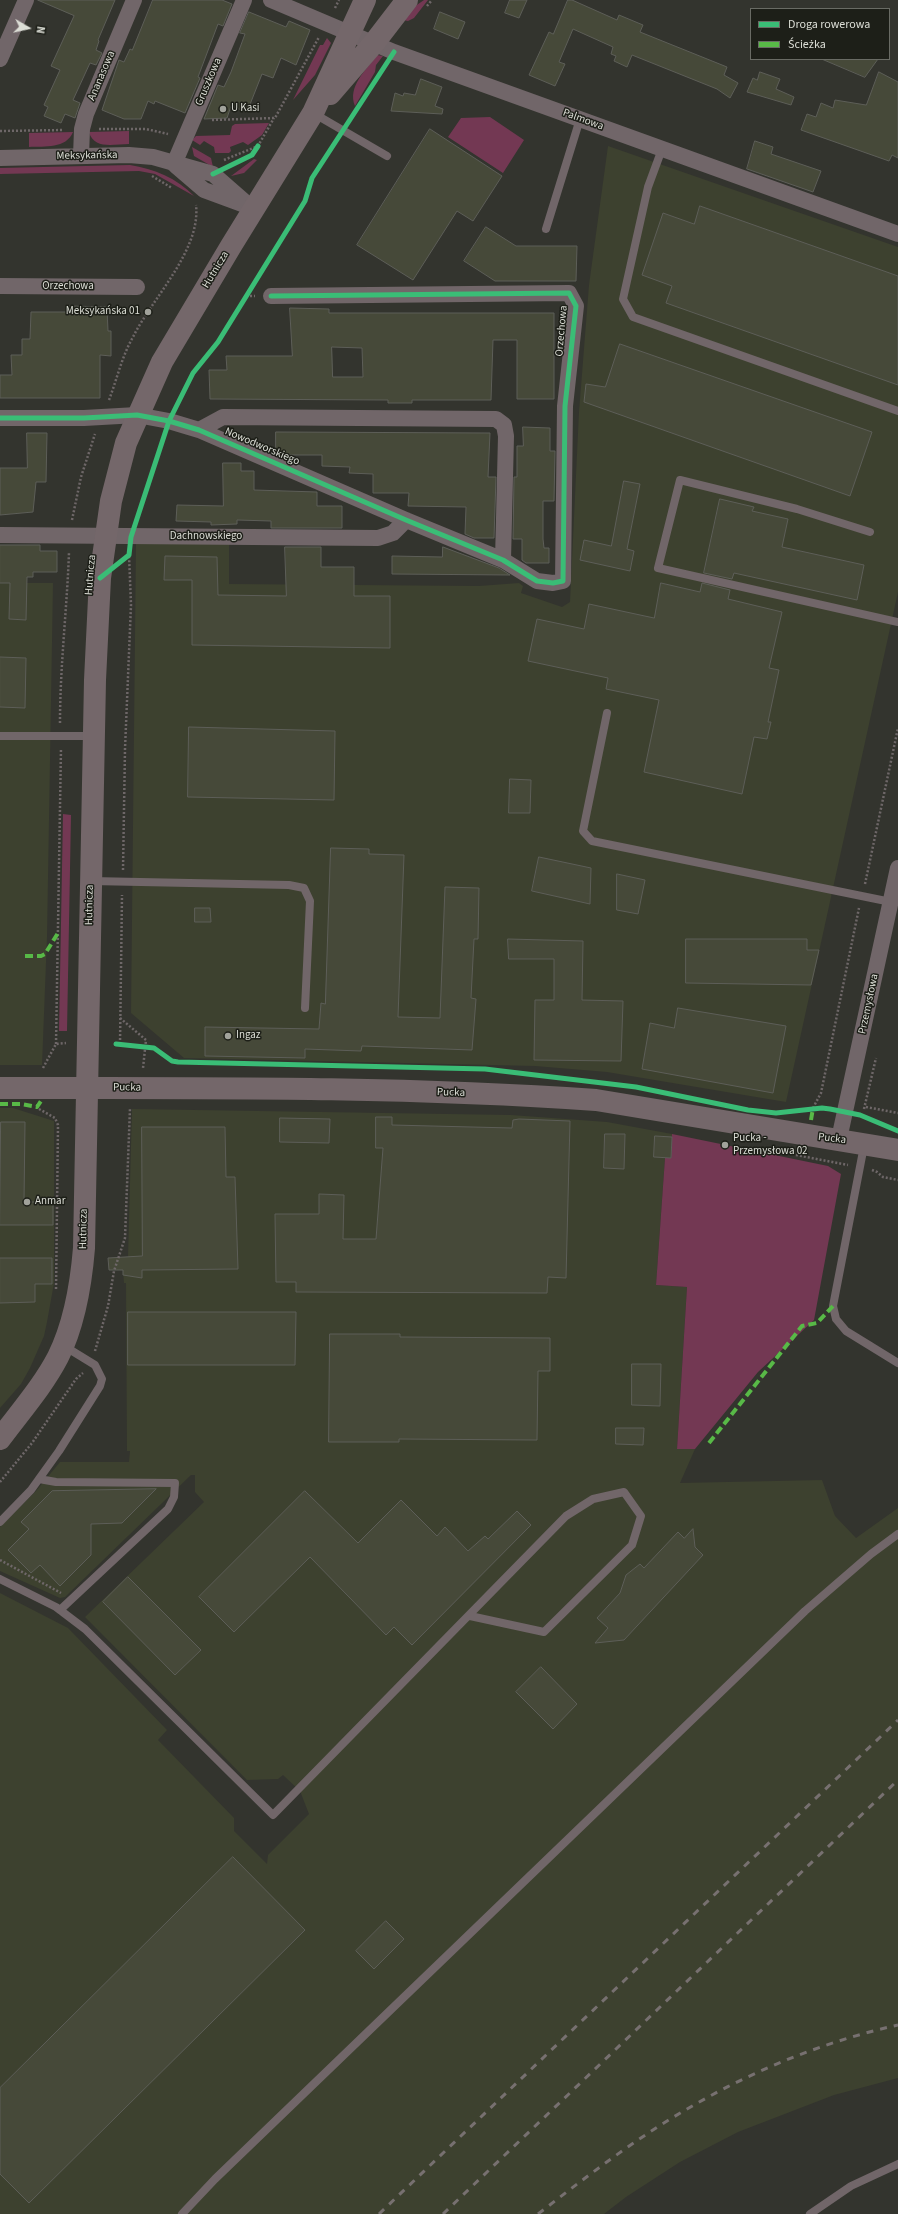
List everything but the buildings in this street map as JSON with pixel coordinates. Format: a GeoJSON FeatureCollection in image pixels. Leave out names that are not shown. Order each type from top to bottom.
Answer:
{"type":"FeatureCollection","features":[{"type":"Feature","properties":{"kind":"main road","name":"Hutnicza"},"geometry":{"type":"LineString","coordinates":[[0,1439],[47,1375],[63,1345],[75,1309],[84,1248],[90,881],[97,616],[104,536],[111,500],[122,458],[137,415],[162,362],[313,113],[365,0]]}},
{"type":"Feature","properties":{"kind":"main road","name":"Hutnicza"},"geometry":{"type":"LineString","coordinates":[[313,113],[374,43],[407,0]]}},
{"type":"Feature","properties":{"kind":"main road","name":"Pucka"},"geometry":{"type":"LineString","coordinates":[[0,1088],[371,1090],[596,1100],[898,1150]]}},
{"type":"Feature","properties":{"kind":"street"},"geometry":{"type":"LineString","coordinates":[[0,59],[26,0]]}},
{"type":"Feature","properties":{"kind":"street","name":"Ananasowa"},"geometry":{"type":"LineString","coordinates":[[81,156],[82,129],[86,114],[134,0]]}},
{"type":"Feature","properties":{"kind":"street","name":"Gruszkowa"},"geometry":{"type":"LineString","coordinates":[[174,164],[244,0]]}},
{"type":"Feature","properties":{"kind":"street","name":"Palmowa"},"geometry":{"type":"LineString","coordinates":[[271,0],[394,52],[898,234]]}},
{"type":"Feature","properties":{"kind":"street","name":"Meksykańska"},"geometry":{"type":"LineString","coordinates":[[0,158],[129,155],[152,157],[213,174],[254,209]]}},
{"type":"Feature","properties":{"kind":"street","name":"Orzechowa"},"geometry":{"type":"LineString","coordinates":[[0,286],[137,287]]}},
{"type":"Feature","properties":{"kind":"street","name":"Orzechowa"},"geometry":{"type":"LineString","coordinates":[[271,296],[569,293],[576,306],[564,414],[563,581],[553,583],[537,581],[503,560]]}},
{"type":"Feature","properties":{"kind":"street","name":"Nowodworskiego"},"geometry":{"type":"LineString","coordinates":[[0,418],[102,417],[137,415],[169,421],[199,430],[406,520],[503,560],[506,436],[504,425],[496,419],[223,417],[199,430]]}},
{"type":"Feature","properties":{"kind":"street","name":"Dachnowskiego"},"geometry":{"type":"LineString","coordinates":[[0,535],[378,538],[393,533],[406,520]]}},
{"type":"Feature","properties":{"kind":"street","name":"Przemysłowa"},"geometry":{"type":"LineString","coordinates":[[839,1140],[898,868]]}},
{"type":"Feature","properties":{"kind":"lane"},"geometry":{"type":"LineString","coordinates":[[313,113],[387,156]]}},
{"type":"Feature","properties":{"kind":"lane"},"geometry":{"type":"LineString","coordinates":[[546,229],[580,119]]}},
{"type":"Feature","properties":{"kind":"lane"},"geometry":{"type":"LineString","coordinates":[[662,149],[648,187],[623,298],[633,317],[898,411]]}},
{"type":"Feature","properties":{"kind":"lane"},"geometry":{"type":"LineString","coordinates":[[870,532],[797,509],[680,480],[658,568],[898,622]]}},
{"type":"Feature","properties":{"kind":"lane"},"geometry":{"type":"LineString","coordinates":[[607,713],[583,831],[592,841],[862,895],[890,902]]}},
{"type":"Feature","properties":{"kind":"lane"},"geometry":{"type":"LineString","coordinates":[[0,736],[93,736]]}},
{"type":"Feature","properties":{"kind":"lane"},"geometry":{"type":"LineString","coordinates":[[90,881],[289,885],[304,888],[310,900],[305,1008]]}},
{"type":"Feature","properties":{"kind":"lane"},"geometry":{"type":"LineString","coordinates":[[864,1144],[832,1306],[836,1319],[846,1330],[898,1363]]}},
{"type":"Feature","properties":{"kind":"lane"},"geometry":{"type":"LineString","coordinates":[[0,1522],[39,1479],[60,1451],[100,1386],[102,1379],[95,1365],[63,1345]]}},
{"type":"Feature","properties":{"kind":"lane"},"geometry":{"type":"LineString","coordinates":[[39,1479],[56,1482],[174,1483],[174,1498],[168,1509],[60,1610]]}},
{"type":"Feature","properties":{"kind":"lane"},"geometry":{"type":"LineString","coordinates":[[0,1579],[60,1610],[86,1629],[273,1816],[566,1516],[592,1499],[624,1492],[641,1516],[632,1545],[544,1632],[470,1616]]}},
{"type":"Feature","properties":{"kind":"lane"},"geometry":{"type":"LineString","coordinates":[[182,2214],[220,2174],[805,1611],[871,1554],[898,1534]]}},
{"type":"Feature","properties":{"kind":"lane"},"geometry":{"type":"LineString","coordinates":[[810,2214],[851,2186],[898,2164]]}},
{"type":"Feature","properties":{"kind":"path"},"geometry":{"type":"LineString","coordinates":[[245,158],[252,155],[258,146],[327,24]]}},
{"type":"Feature","properties":{"kind":"path"},"geometry":{"type":"LineString","coordinates":[[192,121],[275,118]]}},
{"type":"Feature","properties":{"kind":"path"},"geometry":{"type":"LineString","coordinates":[[0,131],[146,129],[162,132],[184,140]]}},
{"type":"Feature","properties":{"kind":"path"},"geometry":{"type":"LineString","coordinates":[[222,161],[258,146]]}},
{"type":"Feature","properties":{"kind":"path"},"geometry":{"type":"LineString","coordinates":[[146,175],[162,180],[173,188]]}},
{"type":"Feature","properties":{"kind":"path"},"geometry":{"type":"LineString","coordinates":[[94,435],[132,338],[188,249],[195,230],[197,217],[196,204],[190,201]]}},
{"type":"Feature","properties":{"kind":"path"},"geometry":{"type":"LineString","coordinates":[[123,559],[129,555]]}},
{"type":"Feature","properties":{"kind":"path"},"geometry":{"type":"LineString","coordinates":[[120,1044],[125,749],[131,605],[129,555]]}},
{"type":"Feature","properties":{"kind":"path"},"geometry":{"type":"LineString","coordinates":[[813,1108],[821,1092],[898,728]]}},
{"type":"Feature","properties":{"kind":"path"},"geometry":{"type":"LineString","coordinates":[[120,1018],[146,1040],[143,1068]]}},
{"type":"Feature","properties":{"kind":"path"},"geometry":{"type":"LineString","coordinates":[[63,1049],[66,1043]]}},
{"type":"Feature","properties":{"kind":"path"},"geometry":{"type":"LineString","coordinates":[[41,1075],[56,1044],[66,1043]]}},
{"type":"Feature","properties":{"kind":"path"},"geometry":{"type":"LineString","coordinates":[[41,1075],[55,1060]]}},
{"type":"Feature","properties":{"kind":"path"},"geometry":{"type":"LineString","coordinates":[[96,1349],[108,1306],[114,1271],[125,1238],[130,1102]]}},
{"type":"Feature","properties":{"kind":"path"},"geometry":{"type":"LineString","coordinates":[[36,1107],[43,1113],[55,1118],[58,1125],[58,1277],[56,1296]]}},
{"type":"Feature","properties":{"kind":"path"},"geometry":{"type":"LineString","coordinates":[[866,1107],[898,1113]]}},
{"type":"Feature","properties":{"kind":"path"},"geometry":{"type":"LineString","coordinates":[[0,1482],[32,1443],[76,1379],[82,1373]]}},
{"type":"Feature","properties":{"kind":"path"},"geometry":{"type":"LineString","coordinates":[[0,1560],[58,1590],[70,1600]]}},
{"type":"Feature","properties":{"kind":"shaded area"},"geometry":{"type":"Polygon","coordinates":[[[424,0],[428,0],[414,18],[408,21],[403,20],[411,9],[424,0]]]}},
{"type":"Feature","properties":{"kind":"shaded area"},"geometry":{"type":"Polygon","coordinates":[[[327,38],[331,43],[315,75],[293,100],[320,45],[323,45],[327,38]]]}},
{"type":"Feature","properties":{"kind":"shaded area"},"geometry":{"type":"Polygon","coordinates":[[[377,55],[383,56],[376,65],[375,72],[355,106],[353,99],[356,85],[377,55]]]}},
{"type":"Feature","properties":{"kind":"shaded area"},"geometry":{"type":"Polygon","coordinates":[[[490,117],[524,140],[503,173],[448,137],[461,118],[490,117]]]}},
{"type":"Feature","properties":{"kind":"shaded area"},"geometry":{"type":"Polygon","coordinates":[[[269,123],[262,135],[248,145],[243,142],[230,147],[231,151],[229,153],[215,153],[214,147],[204,141],[200,145],[192,140],[196,136],[230,135],[232,126],[235,124],[269,123]]]}},
{"type":"Feature","properties":{"kind":"shaded area"},"geometry":{"type":"Polygon","coordinates":[[[129,131],[129,144],[111,145],[100,144],[92,138],[89,132],[129,131]]]}},
{"type":"Feature","properties":{"kind":"shaded area"},"geometry":{"type":"Polygon","coordinates":[[[73,132],[70,137],[60,144],[54,146],[29,147],[29,133],[73,132]]]}},
{"type":"Feature","properties":{"kind":"shaded area"},"geometry":{"type":"Polygon","coordinates":[[[608,146],[898,247],[898,592],[786,1102],[607,1072],[535,1066],[184,1058],[131,1013],[136,543],[229,543],[229,584],[479,586],[519,583],[523,586],[521,593],[562,607],[570,602],[579,412],[589,285],[608,146]]]}},
{"type":"Feature","properties":{"kind":"shaded area"},"geometry":{"type":"Polygon","coordinates":[[[192,147],[211,158],[213,167],[194,156],[192,147]]]}},
{"type":"Feature","properties":{"kind":"shaded area"},"geometry":{"type":"Polygon","coordinates":[[[254,159],[257,160],[244,173],[231,176],[254,159]]]}},
{"type":"Feature","properties":{"kind":"shaded area"},"geometry":{"type":"Polygon","coordinates":[[[130,165],[165,175],[180,184],[194,196],[155,174],[139,171],[0,174],[0,168],[130,165]]]}},
{"type":"Feature","properties":{"kind":"shaded area"},"geometry":{"type":"Polygon","coordinates":[[[0,583],[53,583],[47,937],[42,1065],[0,1065],[0,583]]]}},
{"type":"Feature","properties":{"kind":"shaded area"},"geometry":{"type":"Polygon","coordinates":[[[63,814],[71,815],[67,1031],[59,1031],[63,814]]]}},
{"type":"Feature","properties":{"kind":"shaded area","name":"Anmar"},"geometry":{"type":"Polygon","coordinates":[[[0,1108],[13,1108],[54,1121],[54,1283],[44,1336],[30,1368],[21,1384],[0,1408],[0,1108]]]}},
{"type":"Feature","properties":{"kind":"shaded area"},"geometry":{"type":"Polygon","coordinates":[[[132,1109],[511,1115],[607,1122],[672,1134],[671,1158],[665,1158],[656,1285],[687,1287],[677,1449],[695,1449],[680,1483],[822,1480],[835,1516],[856,1538],[898,1508],[898,2078],[834,2095],[738,2132],[680,2162],[626,2197],[604,2214],[0,2214],[0,1593],[68,1628],[167,1730],[158,1740],[234,1818],[234,1831],[267,1864],[268,1855],[309,1814],[300,1791],[283,1775],[278,1779],[247,1780],[85,1617],[204,1502],[195,1492],[195,1475],[191,1475],[65,1597],[60,1598],[0,1571],[0,1527],[36,1491],[60,1462],[129,1462],[130,1451],[127,1451],[126,1283],[124,1283],[122,1257],[128,1257],[132,1109]]]}},
{"type":"Feature","properties":{"kind":"shaded area"},"geometry":{"type":"Polygon","coordinates":[[[672,1134],[828,1166],[841,1174],[814,1320],[758,1372],[695,1449],[677,1449],[687,1287],[656,1285],[665,1158],[671,1158],[672,1134]]]}},
{"type":"Feature","properties":{"kind":"railway"},"geometry":{"type":"LineString","coordinates":[[379,2214],[898,1720]]}},
{"type":"Feature","properties":{"kind":"railway"},"geometry":{"type":"LineString","coordinates":[[443,2214],[898,1780]]}},
{"type":"Feature","properties":{"kind":"railway"},"geometry":{"type":"LineString","coordinates":[[538,2214],[626,2148],[707,2097],[760,2071],[814,2049],[898,2025]]}},
{"type":"Feature","properties":{"kind":"marked path"},"geometry":{"type":"LineString","coordinates":[[25,956],[41,956],[45,954],[58,933]]}},
{"type":"Feature","properties":{"kind":"marked path"},"geometry":{"type":"LineString","coordinates":[[0,1104],[21,1104],[37,1107],[41,1101]]}},
{"type":"Feature","properties":{"kind":"marked path"},"geometry":{"type":"LineString","coordinates":[[811,1120],[813,1108]]}},
{"type":"Feature","properties":{"kind":"marked path"},"geometry":{"type":"LineString","coordinates":[[709,1443],[802,1326],[817,1323],[833,1306]]}},
{"type":"Feature","properties":{"kind":"cycle path"},"geometry":{"type":"LineString","coordinates":[[100,578],[129,555],[131,537],[169,421],[193,373],[218,342],[305,201],[312,178],[394,52]]}},
{"type":"Feature","properties":{"kind":"cycle path"},"geometry":{"type":"LineString","coordinates":[[213,174],[252,155],[258,146]]}},
{"type":"Feature","properties":{"kind":"cycle path"},"geometry":{"type":"LineString","coordinates":[[0,418],[84,418],[137,415],[169,421],[199,430],[406,520],[503,560],[537,581],[553,583],[563,581],[565,406],[576,306],[569,293],[271,296]]}},
{"type":"Feature","properties":{"kind":"cycle path"},"geometry":{"type":"LineString","coordinates":[[116,1044],[154,1048],[172,1061],[178,1062],[485,1069],[636,1087],[748,1110],[776,1113],[822,1108],[830,1109],[860,1115],[898,1131]]}},
{"type":"Feature","properties":{"kind":"place","name":"U Kasi"},"geometry":{"type":"Point","coordinates":[223,109]}},
{"type":"Feature","properties":{"kind":"place","name":"Meksykańska 01"},"geometry":{"type":"Point","coordinates":[148,312]}},
{"type":"Feature","properties":{"kind":"place","name":"Ingaz"},"geometry":{"type":"Point","coordinates":[228,1036]}},
{"type":"Feature","properties":{"kind":"place","name":"Pucka - Przemysłowa 02"},"geometry":{"type":"Point","coordinates":[725,1145]}},
{"type":"Feature","properties":{"kind":"place","name":"Anmar"},"geometry":{"type":"Point","coordinates":[27,1202]}}]}
